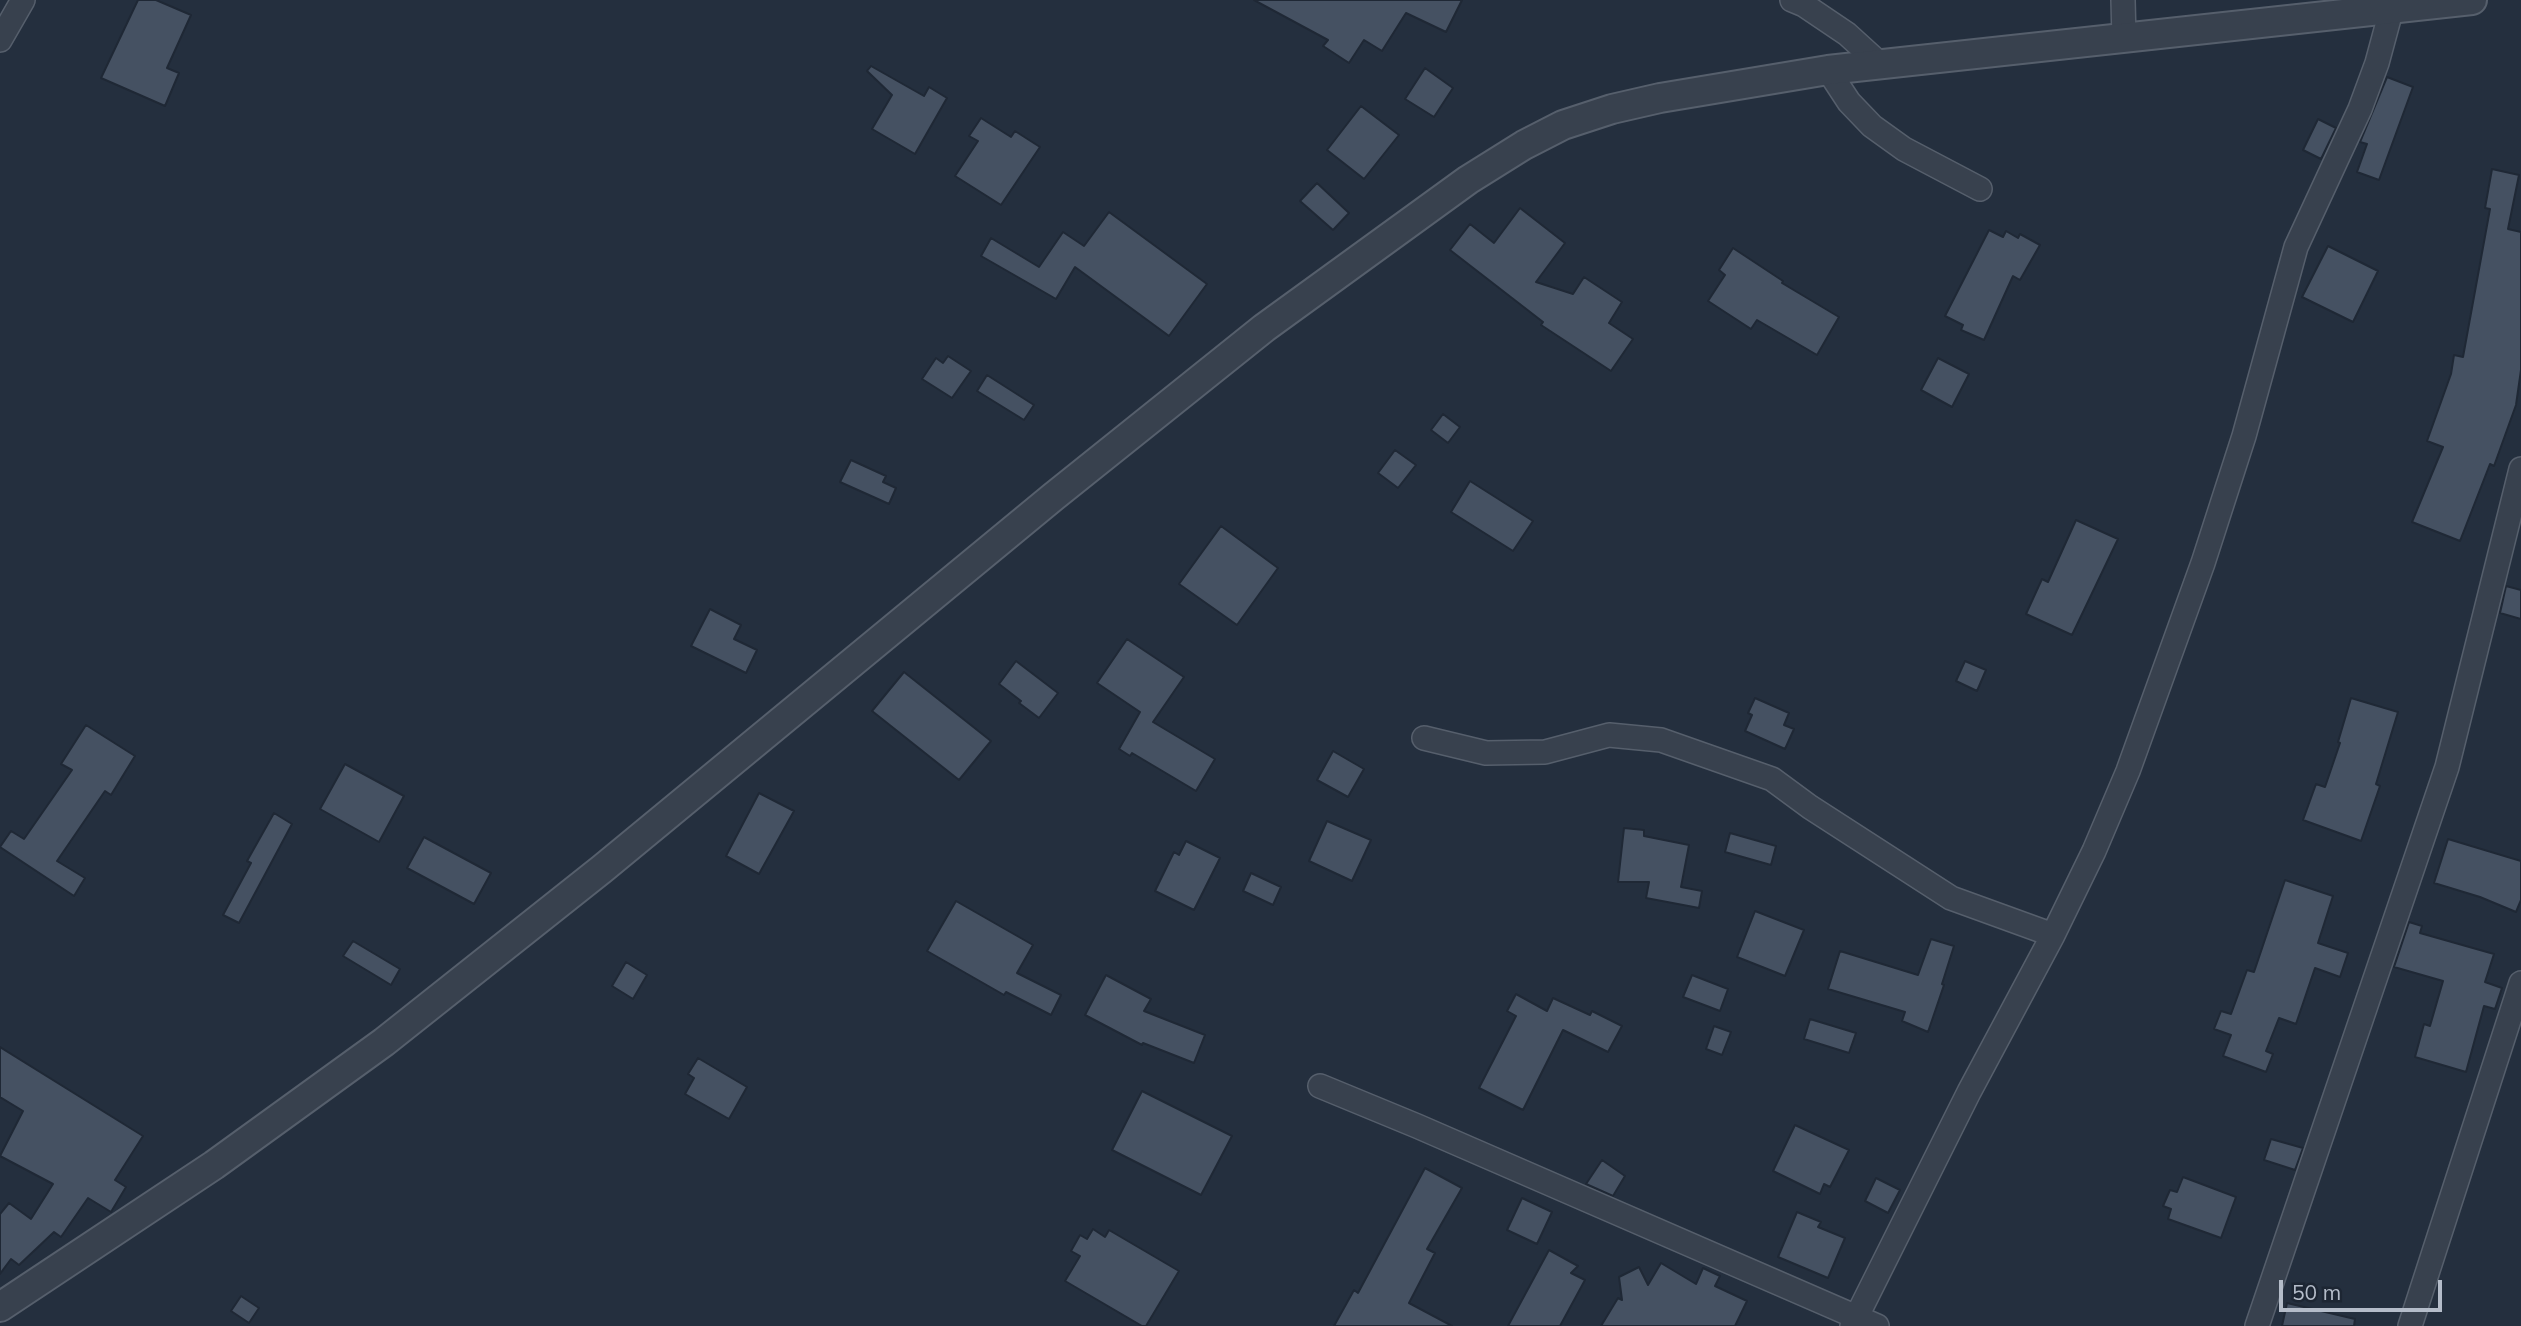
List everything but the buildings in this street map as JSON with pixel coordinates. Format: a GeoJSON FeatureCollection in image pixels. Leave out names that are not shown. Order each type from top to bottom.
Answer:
{"type":"FeatureCollection","features":[{"type":"Feature","properties":{"kind":"street"},"geometry":{"type":"LineString","coordinates":[[0,40],[23,0]]}},
{"type":"Feature","properties":{"kind":"street"},"geometry":{"type":"LineString","coordinates":[[1792,0],[1847,34],[1880,64]]}},
{"type":"Feature","properties":{"kind":"street"},"geometry":{"type":"LineString","coordinates":[[2123,0],[2124,39]]}},
{"type":"Feature","properties":{"kind":"street"},"geometry":{"type":"LineString","coordinates":[[0,1307],[214,1165],[384,1042],[602,869],[1032,514],[1242,345],[1468,180],[1524,145],[1563,125],[1612,109],[1660,98],[1828,70],[2124,39],[2393,5],[2472,0]]}},
{"type":"Feature","properties":{"kind":"street"},"geometry":{"type":"LineString","coordinates":[[1320,1086],[1430,1131],[1862,1323],[1969,1092],[2094,851],[2128,771],[2203,563],[2259,389],[2288,270],[2360,109],[2393,5]]}},
{"type":"Feature","properties":{"kind":"street"},"geometry":{"type":"LineString","coordinates":[[1828,70],[1849,102],[1872,126],[1903,149],[1980,188]]}},
{"type":"Feature","properties":{"kind":"street"},"geometry":{"type":"LineString","coordinates":[[2257,1326],[2447,767],[2521,469]]}},
{"type":"Feature","properties":{"kind":"street"},"geometry":{"type":"LineString","coordinates":[[1424,738],[1486,753],[1545,752],[1609,736],[1661,740],[1772,779],[1810,807],[1951,898],[2053,934]]}},
{"type":"Feature","properties":{"kind":"street"},"geometry":{"type":"LineString","coordinates":[[2410,1326],[2521,983]]}}]}
